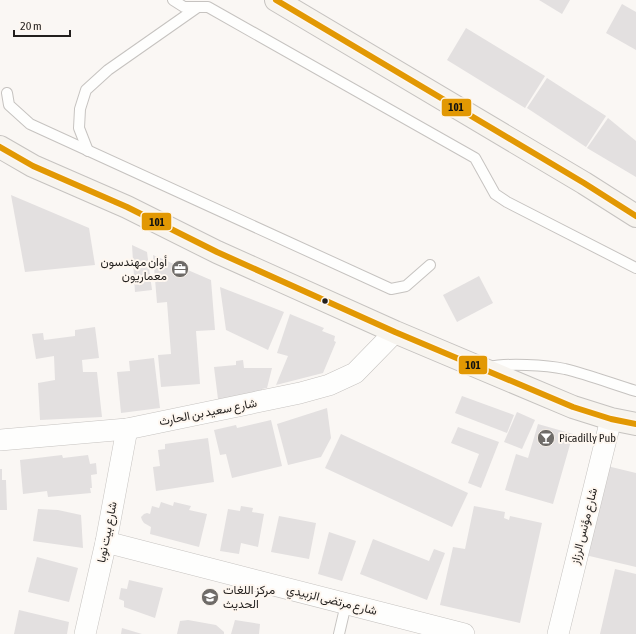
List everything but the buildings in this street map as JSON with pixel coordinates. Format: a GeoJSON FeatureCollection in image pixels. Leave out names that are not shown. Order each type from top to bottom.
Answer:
{"type":"FeatureCollection","features":[{"type":"Feature","properties":{"kind":"main road"},"geometry":{"type":"LineString","coordinates":[[276,0],[584,183],[636,216]]}},
{"type":"Feature","properties":{"kind":"main road"},"geometry":{"type":"LineString","coordinates":[[0,147],[34,166],[126,207],[217,252],[395,332],[573,407],[611,419],[636,424]]}},
{"type":"Feature","properties":{"kind":"main road"},"geometry":{"type":"LineString","coordinates":[[0,162],[34,166]]}},
{"type":"Feature","properties":{"kind":"street","name":"شارع سعيد بن الحارث"},"geometry":{"type":"LineString","coordinates":[[0,440],[126,429],[300,393],[329,385],[355,373],[395,332]]}},
{"type":"Feature","properties":{"kind":"street","name":"شارع مؤنس الرزاز"},"geometry":{"type":"LineString","coordinates":[[558,634],[611,419]]}},
{"type":"Feature","properties":{"kind":"street","name":"شارع بيت نوبا"},"geometry":{"type":"LineString","coordinates":[[85,634],[106,542],[126,429]]}},
{"type":"Feature","properties":{"kind":"street","name":"شارع مرتضى الزبيدي"},"geometry":{"type":"LineString","coordinates":[[106,542],[464,634]]}},
{"type":"Feature","properties":{"kind":"lane"},"geometry":{"type":"LineString","coordinates":[[173,0],[184,7],[208,7],[475,158],[495,194],[507,202],[636,268]]}},
{"type":"Feature","properties":{"kind":"lane"},"geometry":{"type":"LineString","coordinates":[[88,151],[79,128],[80,109],[86,90],[108,70],[198,7]]}},
{"type":"Feature","properties":{"kind":"lane"},"geometry":{"type":"LineString","coordinates":[[7,93],[9,105],[30,124],[391,289],[406,286],[430,265]]}},
{"type":"Feature","properties":{"kind":"lane"},"geometry":{"type":"LineString","coordinates":[[481,368],[500,365],[564,369],[636,391]]}},
{"type":"Feature","properties":{"kind":"lane"},"geometry":{"type":"LineString","coordinates":[[338,634],[346,604]]}},
{"type":"Feature","properties":{"kind":"transit line","name":"101"},"geometry":{"type":"LineString","coordinates":[[276,0],[584,183],[636,216]]}},
{"type":"Feature","properties":{"kind":"transit line","name":"101"},"geometry":{"type":"LineString","coordinates":[[0,147],[33,166],[127,207],[217,252],[395,332],[573,407],[611,419],[636,424]]}},
{"type":"Feature","properties":{"kind":"place","name":"أوان مهندسون معماريون"},"geometry":{"type":"Point","coordinates":[180,269]}},
{"type":"Feature","properties":{"kind":"place","name":"Picadilly Pub"},"geometry":{"type":"Point","coordinates":[546,438]}},
{"type":"Feature","properties":{"kind":"place","name":"مركز اللغات الحديث"},"geometry":{"type":"Point","coordinates":[210,597]}}]}
